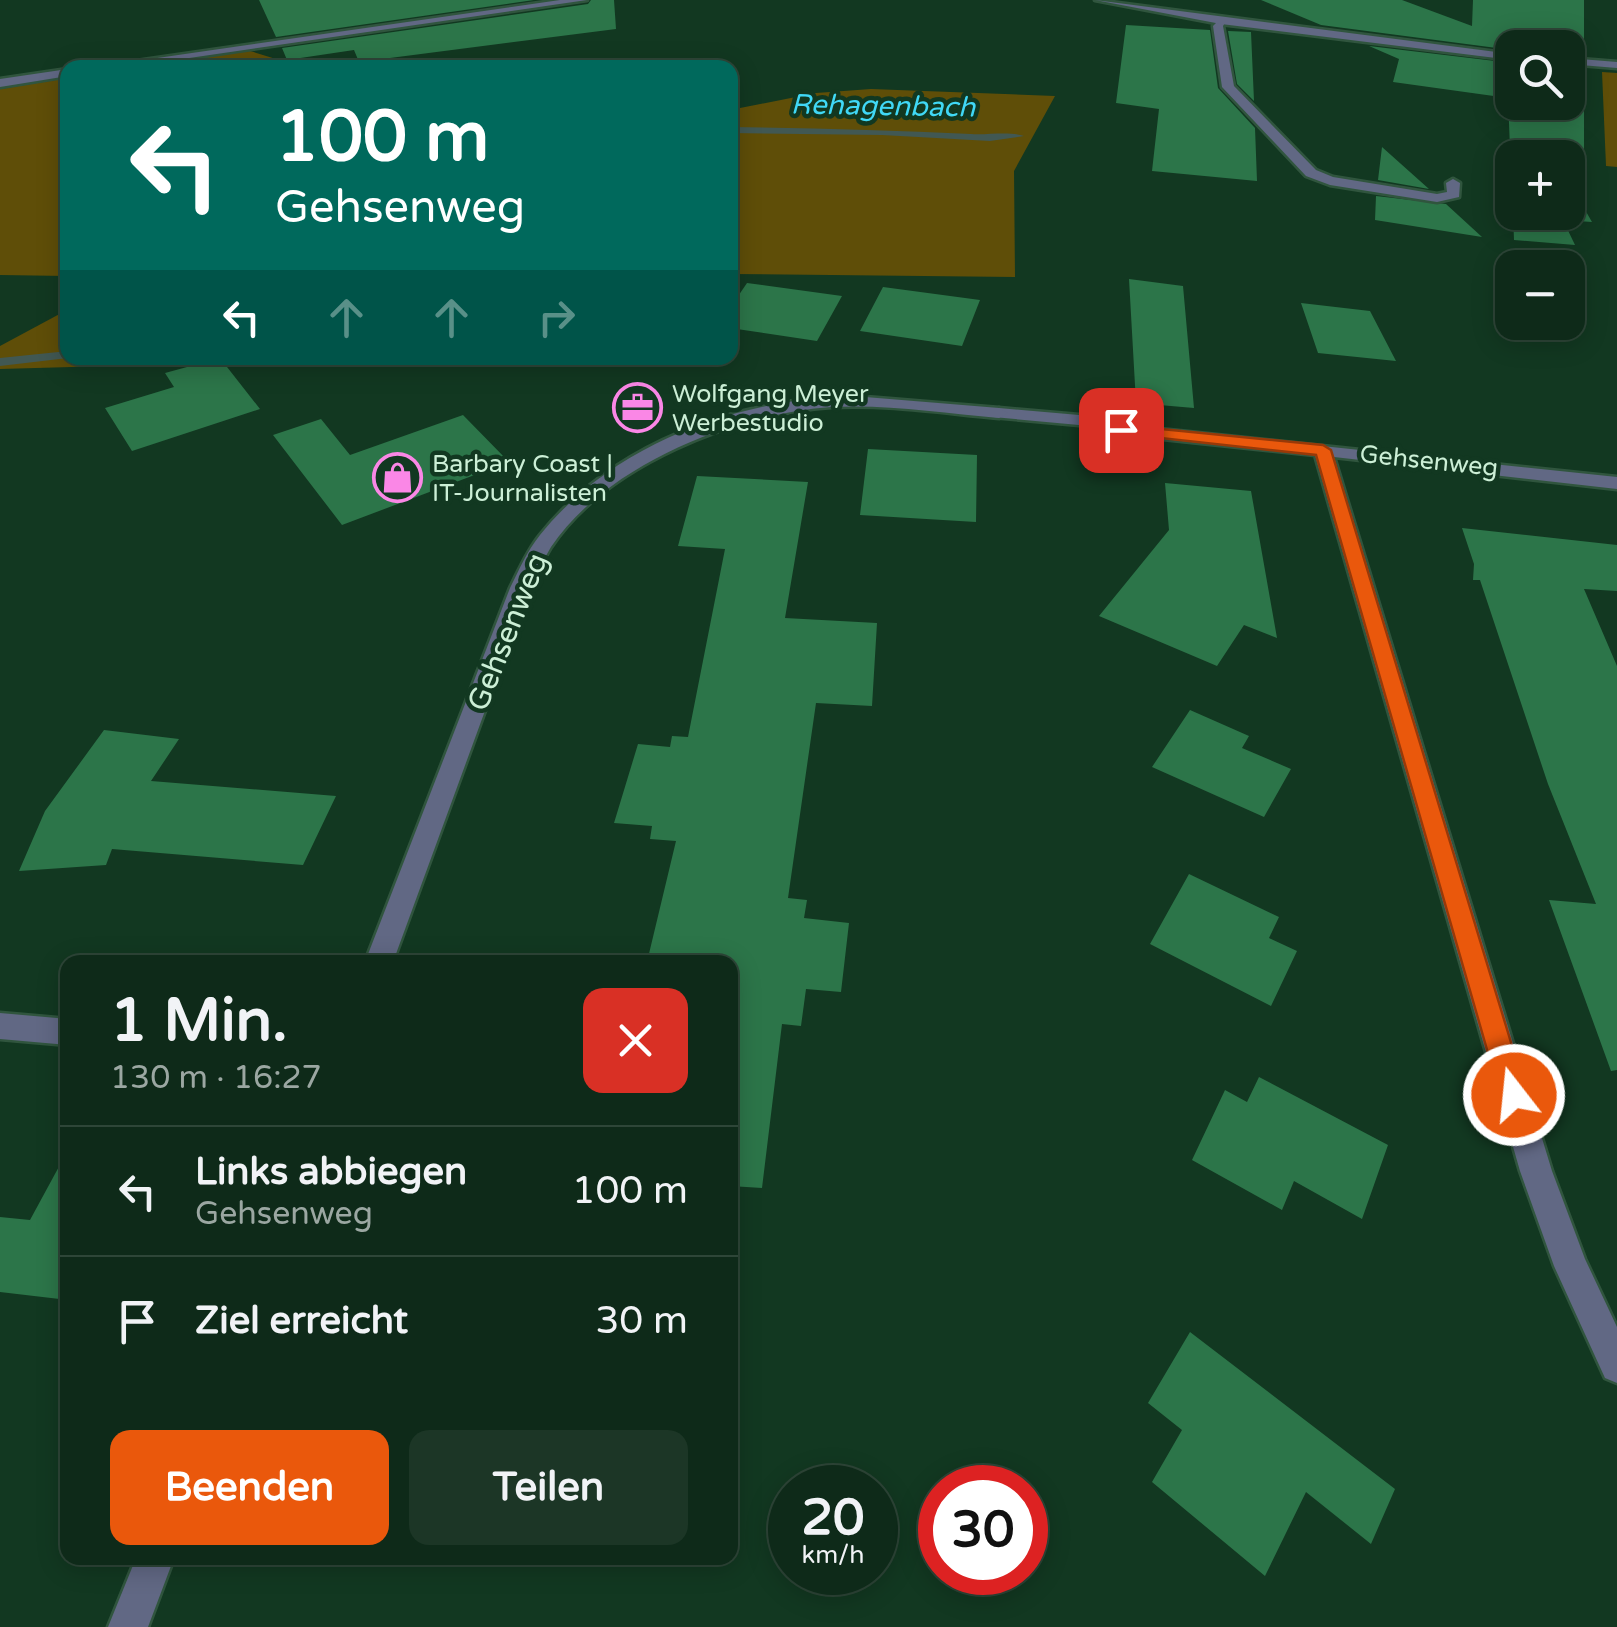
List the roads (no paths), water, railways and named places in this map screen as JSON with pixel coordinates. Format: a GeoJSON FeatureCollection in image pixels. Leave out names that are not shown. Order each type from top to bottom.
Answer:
{"type":"FeatureCollection","features":[{"type":"Feature","properties":{"kind":"street"},"geometry":{"type":"LineString","coordinates":[[151,60],[582,0]]}},
{"type":"Feature","properties":{"kind":"street"},"geometry":{"type":"LineString","coordinates":[[1100,0],[1221,21],[1495,55]]}},
{"type":"Feature","properties":{"kind":"street"},"geometry":{"type":"LineString","coordinates":[[1221,21],[1220,43],[1228,87],[1310,173],[1330,181],[1437,198],[1454,194],[1453,183]]}},
{"type":"Feature","properties":{"kind":"street"},"geometry":{"type":"LineString","coordinates":[[1585,62],[1617,65]]}},
{"type":"Feature","properties":{"kind":"street"},"geometry":{"type":"LineString","coordinates":[[0,83],[60,73]]}},
{"type":"Feature","properties":{"kind":"street","name":"Gehsenweg"},"geometry":{"type":"LineString","coordinates":[[382,955],[520,588],[548,537],[621,471],[668,444],[766,408],[834,402],[1079,420],[1121,430],[1617,484]]}},
{"type":"Feature","properties":{"kind":"street"},"geometry":{"type":"LineString","coordinates":[[1323,450],[1536,1171],[1570,1266],[1616,1362]]}},
{"type":"Feature","properties":{"kind":"street"},"geometry":{"type":"LineString","coordinates":[[0,1026],[60,1031]]}},
{"type":"Feature","properties":{"kind":"street"},"geometry":{"type":"LineString","coordinates":[[128,1627],[151,1565]]}},
{"type":"Feature","properties":{"kind":"waterway","name":"Rehagenbach"},"geometry":{"type":"LineString","coordinates":[[738,130],[1020,136]]}},
{"type":"Feature","properties":{"kind":"waterway","name":"Rehagenbach"},"geometry":{"type":"LineString","coordinates":[[0,362],[60,355]]}},
{"type":"Feature","properties":{"kind":"place","name":"Wolfgang Meyer Werbestudio"},"geometry":{"type":"Point","coordinates":[637,408]}},
{"type":"Feature","properties":{"kind":"place","name":"Barbary Coast | IT-Journalisten"},"geometry":{"type":"Point","coordinates":[397,478]}}]}
